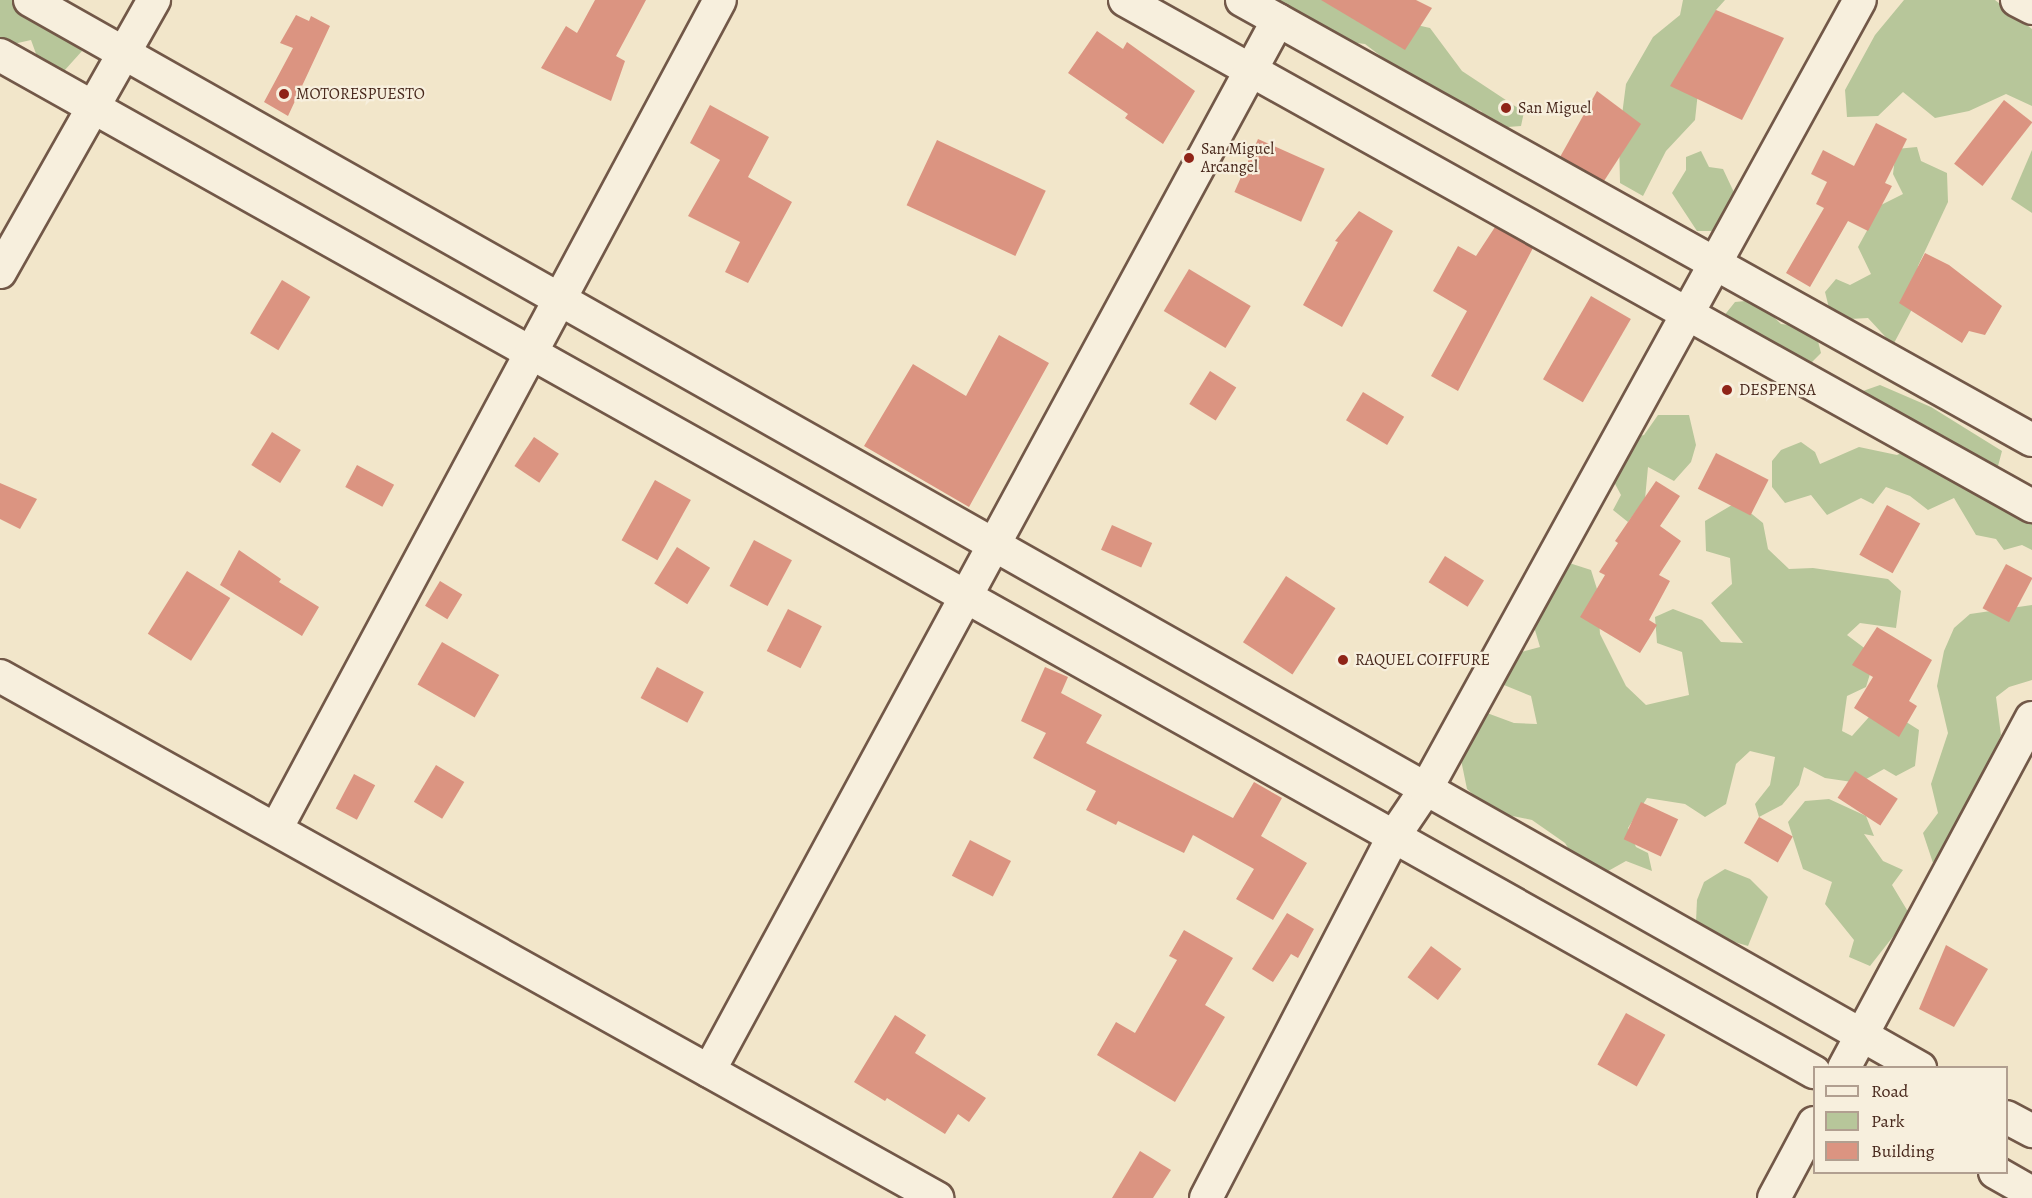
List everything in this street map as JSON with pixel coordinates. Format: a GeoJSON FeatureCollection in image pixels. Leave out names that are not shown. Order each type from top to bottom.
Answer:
{"type":"FeatureCollection","features":[{"type":"Feature","properties":{"kind":"street"},"geometry":{"type":"LineString","coordinates":[[30,0],[1916,1066]]}},
{"type":"Feature","properties":{"kind":"street"},"geometry":{"type":"LineString","coordinates":[[0,272],[154,0]]}},
{"type":"Feature","properties":{"kind":"street"},"geometry":{"type":"LineString","coordinates":[[276,830],[720,0]]}},
{"type":"Feature","properties":{"kind":"street"},"geometry":{"type":"LineString","coordinates":[[1125,0],[2032,506]]}},
{"type":"Feature","properties":{"kind":"street"},"geometry":{"type":"LineString","coordinates":[[1242,0],[2032,440]]}},
{"type":"Feature","properties":{"kind":"street"},"geometry":{"type":"LineString","coordinates":[[1206,1198],[1394,836],[1426,789],[1860,0]]}},
{"type":"Feature","properties":{"kind":"street"},"geometry":{"type":"LineString","coordinates":[[2017,0],[2032,8]]}},
{"type":"Feature","properties":{"kind":"street"},"geometry":{"type":"LineString","coordinates":[[709,1071],[1278,20]]}},
{"type":"Feature","properties":{"kind":"street"},"geometry":{"type":"LineString","coordinates":[[0,55],[1813,1070]]}},
{"type":"Feature","properties":{"kind":"street"},"geometry":{"type":"LineString","coordinates":[[0,676],[937,1198]]}},
{"type":"Feature","properties":{"kind":"street"},"geometry":{"type":"LineString","coordinates":[[1845,1066],[2032,718]]}},
{"type":"Feature","properties":{"kind":"street"},"geometry":{"type":"LineString","coordinates":[[2008,1117],[2032,1131]]}},
{"type":"Feature","properties":{"kind":"street"},"geometry":{"type":"LineString","coordinates":[[1774,1198],[1813,1127]]}},
{"type":"Feature","properties":{"kind":"street"},"geometry":{"type":"LineString","coordinates":[[1997,1174],[2032,1193]]}},
{"type":"Feature","properties":{"kind":"green space"},"geometry":{"type":"Polygon","coordinates":[[[0,0],[15,0],[35,22],[67,28],[82,51],[64,71],[39,62],[31,40],[0,47],[0,0]]]}},
{"type":"Feature","properties":{"kind":"green space"},"geometry":{"type":"Polygon","coordinates":[[[1271,0],[1359,0],[1377,16],[1430,28],[1462,71],[1524,112],[1521,126],[1494,128],[1481,111],[1450,98],[1428,119],[1400,100],[1395,67],[1365,44],[1334,40],[1271,0]]]}},
{"type":"Feature","properties":{"kind":"green space"},"geometry":{"type":"Polygon","coordinates":[[[1683,0],[1725,0],[1716,10],[1713,43],[1700,73],[1695,120],[1666,151],[1643,196],[1620,183],[1619,138],[1626,84],[1653,37],[1680,15],[1683,0]]]}},
{"type":"Feature","properties":{"kind":"green space"},"geometry":{"type":"Polygon","coordinates":[[[1904,0],[1995,0],[2032,29],[2032,106],[2006,94],[1969,111],[1935,118],[1903,92],[1878,116],[1847,117],[1845,90],[1875,35],[1904,0]]]}},
{"type":"Feature","properties":{"kind":"green space"},"geometry":{"type":"Polygon","coordinates":[[[1917,147],[1921,161],[1947,173],[1948,202],[1918,266],[1911,311],[1893,345],[1868,318],[1832,320],[1825,292],[1836,279],[1850,285],[1871,274],[1858,247],[1881,205],[1903,194],[1893,174],[1896,149],[1917,147]]]}},
{"type":"Feature","properties":{"kind":"green space"},"geometry":{"type":"Polygon","coordinates":[[[2032,150],[2032,213],[2011,199],[2032,150]]]}},
{"type":"Feature","properties":{"kind":"green space"},"geometry":{"type":"Polygon","coordinates":[[[1701,151],[1709,167],[1723,169],[1739,203],[1716,231],[1697,231],[1672,193],[1686,170],[1686,157],[1701,151]]]}},
{"type":"Feature","properties":{"kind":"green space"},"geometry":{"type":"Polygon","coordinates":[[[1756,300],[1781,324],[1798,326],[1817,337],[1821,353],[1809,365],[1723,317],[1735,302],[1756,300]]]}},
{"type":"Feature","properties":{"kind":"green space"},"geometry":{"type":"Polygon","coordinates":[[[1880,385],[1931,407],[2002,451],[1998,466],[1981,462],[1964,450],[1941,442],[1927,426],[1908,423],[1893,407],[1879,410],[1863,391],[1880,385]]]}},
{"type":"Feature","properties":{"kind":"green space"},"geometry":{"type":"Polygon","coordinates":[[[1658,415],[1689,415],[1696,445],[1691,462],[1674,481],[1648,467],[1645,499],[1628,522],[1613,510],[1621,495],[1607,469],[1627,439],[1644,435],[1658,415]]]}},
{"type":"Feature","properties":{"kind":"green space"},"geometry":{"type":"Polygon","coordinates":[[[1801,442],[1815,452],[1820,464],[1859,447],[1897,455],[1914,447],[2032,522],[2032,550],[2022,545],[2004,550],[1996,539],[1976,535],[1954,498],[1928,510],[1910,496],[1886,487],[1873,504],[1861,498],[1827,515],[1811,495],[1785,503],[1772,487],[1772,461],[1781,450],[1801,442]]]}},
{"type":"Feature","properties":{"kind":"green space"},"geometry":{"type":"Polygon","coordinates":[[[1737,502],[1763,523],[1768,549],[1789,569],[1813,568],[1888,579],[1901,591],[1896,628],[1860,623],[1847,635],[1867,650],[1874,661],[1866,687],[1847,696],[1842,731],[1852,736],[1869,717],[1892,713],[1919,730],[1915,766],[1896,776],[1884,769],[1859,783],[1825,778],[1804,767],[1799,785],[1782,805],[1759,817],[1755,804],[1770,785],[1775,757],[1750,751],[1736,764],[1726,804],[1705,817],[1685,804],[1647,798],[1628,828],[1636,847],[1648,853],[1652,871],[1626,861],[1601,875],[1579,865],[1565,843],[1532,820],[1493,812],[1467,789],[1460,755],[1464,737],[1487,713],[1514,723],[1537,724],[1531,696],[1504,685],[1514,654],[1540,647],[1535,630],[1524,635],[1563,561],[1591,570],[1597,589],[1600,634],[1626,686],[1646,705],[1689,695],[1682,652],[1657,643],[1655,617],[1673,609],[1702,620],[1721,642],[1743,643],[1711,603],[1732,584],[1730,558],[1706,551],[1705,521],[1737,502]]]}},
{"type":"Feature","properties":{"kind":"green space"},"geometry":{"type":"Polygon","coordinates":[[[2032,605],[2032,680],[2009,687],[1996,697],[2001,735],[1989,761],[1989,795],[1971,861],[1933,863],[1923,833],[1938,813],[1931,784],[1948,733],[1937,686],[1944,651],[1954,628],[1970,614],[2032,605]]]}},
{"type":"Feature","properties":{"kind":"green space"},"geometry":{"type":"Polygon","coordinates":[[[1829,799],[1866,816],[1874,836],[1864,834],[1883,861],[1903,870],[1892,885],[1910,915],[1870,966],[1849,957],[1854,940],[1825,904],[1832,882],[1803,869],[1788,822],[1805,801],[1829,799]]]}},
{"type":"Feature","properties":{"kind":"green space"},"geometry":{"type":"Polygon","coordinates":[[[1725,869],[1750,879],[1768,897],[1748,946],[1721,938],[1696,922],[1697,900],[1704,882],[1725,869]]]}},
{"type":"Feature","properties":{"kind":"building"},"geometry":{"type":"Polygon","coordinates":[[[595,0],[646,0],[616,56],[625,61],[611,101],[541,68],[566,26],[577,33],[595,0]]]}},
{"type":"Feature","properties":{"kind":"building"},"geometry":{"type":"Polygon","coordinates":[[[1321,0],[1416,0],[1432,8],[1405,50],[1321,0]]]}},
{"type":"Feature","properties":{"kind":"building"},"geometry":{"type":"Polygon","coordinates":[[[1716,10],[1784,38],[1742,120],[1670,86],[1716,10]]]}},
{"type":"Feature","properties":{"kind":"building"},"geometry":{"type":"Polygon","coordinates":[[[296,15],[309,21],[311,16],[330,26],[288,116],[264,102],[293,48],[280,43],[296,15]]]}},
{"type":"Feature","properties":{"kind":"building"},"geometry":{"type":"Polygon","coordinates":[[[1097,31],[1123,49],[1127,42],[1195,91],[1163,144],[1125,118],[1128,114],[1068,73],[1097,31]]]}},
{"type":"Feature","properties":{"kind":"building"},"geometry":{"type":"Polygon","coordinates":[[[1597,91],[1641,124],[1604,181],[1560,157],[1597,91]]]}},
{"type":"Feature","properties":{"kind":"building"},"geometry":{"type":"Polygon","coordinates":[[[2004,100],[2032,123],[1982,186],[1954,164],[2004,100]]]}},
{"type":"Feature","properties":{"kind":"building"},"geometry":{"type":"Polygon","coordinates":[[[710,105],[769,137],[748,177],[792,202],[748,283],[725,272],[740,242],[688,216],[720,160],[690,143],[710,105]]]}},
{"type":"Feature","properties":{"kind":"building"},"geometry":{"type":"Polygon","coordinates":[[[1876,123],[1907,139],[1885,183],[1892,186],[1868,231],[1848,221],[1810,287],[1786,273],[1824,208],[1816,204],[1827,182],[1811,174],[1823,150],[1854,166],[1876,123]]]}},
{"type":"Feature","properties":{"kind":"building"},"geometry":{"type":"Polygon","coordinates":[[[1258,139],[1325,169],[1301,222],[1234,192],[1258,139]]]}},
{"type":"Feature","properties":{"kind":"building"},"geometry":{"type":"Polygon","coordinates":[[[937,140],[1046,191],[1015,256],[907,205],[937,140]]]}},
{"type":"Feature","properties":{"kind":"building"},"geometry":{"type":"Polygon","coordinates":[[[1359,211],[1393,231],[1342,327],[1303,305],[1338,242],[1335,241],[1359,211]]]}},
{"type":"Feature","properties":{"kind":"building"},"geometry":{"type":"Polygon","coordinates":[[[1495,227],[1533,248],[1458,391],[1431,376],[1467,311],[1433,291],[1458,246],[1476,256],[1495,227]]]}},
{"type":"Feature","properties":{"kind":"building"},"geometry":{"type":"Polygon","coordinates":[[[1925,253],[1949,265],[2002,306],[1985,335],[1969,331],[1962,343],[1899,303],[1925,253]]]}},
{"type":"Feature","properties":{"kind":"building"},"geometry":{"type":"Polygon","coordinates":[[[1189,269],[1251,306],[1225,348],[1164,311],[1189,269]]]}},
{"type":"Feature","properties":{"kind":"building"},"geometry":{"type":"Polygon","coordinates":[[[282,280],[310,297],[278,350],[250,333],[282,280]]]}},
{"type":"Feature","properties":{"kind":"building"},"geometry":{"type":"Polygon","coordinates":[[[1591,296],[1631,319],[1583,402],[1543,379],[1591,296]]]}},
{"type":"Feature","properties":{"kind":"building"},"geometry":{"type":"Polygon","coordinates":[[[999,335],[1049,363],[969,507],[864,446],[913,364],[966,396],[999,335]]]}},
{"type":"Feature","properties":{"kind":"building"},"geometry":{"type":"Polygon","coordinates":[[[1210,371],[1236,387],[1216,421],[1189,404],[1210,371]]]}},
{"type":"Feature","properties":{"kind":"building"},"geometry":{"type":"Polygon","coordinates":[[[1363,392],[1404,417],[1387,445],[1346,420],[1363,392]]]}},
{"type":"Feature","properties":{"kind":"building"},"geometry":{"type":"Polygon","coordinates":[[[272,432],[301,450],[280,483],[251,465],[272,432]]]}},
{"type":"Feature","properties":{"kind":"building"},"geometry":{"type":"Polygon","coordinates":[[[534,437],[559,454],[539,483],[514,466],[534,437]]]}},
{"type":"Feature","properties":{"kind":"building"},"geometry":{"type":"Polygon","coordinates":[[[1716,453],[1769,480],[1750,515],[1698,489],[1716,453]]]}},
{"type":"Feature","properties":{"kind":"building"},"geometry":{"type":"Polygon","coordinates":[[[357,465],[394,485],[382,507],[345,487],[357,465]]]}},
{"type":"Feature","properties":{"kind":"building"},"geometry":{"type":"Polygon","coordinates":[[[655,480],[691,500],[657,560],[622,540],[655,480]]]}},
{"type":"Feature","properties":{"kind":"building"},"geometry":{"type":"Polygon","coordinates":[[[1656,481],[1680,496],[1660,526],[1681,541],[1659,575],[1670,581],[1649,620],[1657,625],[1640,653],[1580,617],[1605,575],[1599,572],[1618,543],[1615,541],[1656,481]]]}},
{"type":"Feature","properties":{"kind":"building"},"geometry":{"type":"Polygon","coordinates":[[[0,483],[37,499],[20,529],[0,519],[0,483]]]}},
{"type":"Feature","properties":{"kind":"building"},"geometry":{"type":"Polygon","coordinates":[[[1887,505],[1920,523],[1893,573],[1859,555],[1887,505]]]}},
{"type":"Feature","properties":{"kind":"building"},"geometry":{"type":"Polygon","coordinates":[[[1112,525],[1152,543],[1141,568],[1101,550],[1112,525]]]}},
{"type":"Feature","properties":{"kind":"building"},"geometry":{"type":"Polygon","coordinates":[[[754,540],[792,560],[768,606],[730,586],[754,540]]]}},
{"type":"Feature","properties":{"kind":"building"},"geometry":{"type":"Polygon","coordinates":[[[677,547],[710,568],[687,604],[654,583],[677,547]]]}},
{"type":"Feature","properties":{"kind":"building"},"geometry":{"type":"Polygon","coordinates":[[[239,550],[281,579],[279,582],[319,607],[302,636],[220,585],[239,550]]]}},
{"type":"Feature","properties":{"kind":"building"},"geometry":{"type":"Polygon","coordinates":[[[1445,556],[1484,580],[1468,607],[1429,582],[1445,556]]]}},
{"type":"Feature","properties":{"kind":"building"},"geometry":{"type":"Polygon","coordinates":[[[2006,564],[2032,578],[2009,622],[1983,608],[2006,564]]]}},
{"type":"Feature","properties":{"kind":"building"},"geometry":{"type":"Polygon","coordinates":[[[187,571],[230,598],[191,661],[148,634],[187,571]]]}},
{"type":"Feature","properties":{"kind":"building"},"geometry":{"type":"Polygon","coordinates":[[[1286,576],[1335,608],[1292,674],[1243,642],[1286,576]]]}},
{"type":"Feature","properties":{"kind":"building"},"geometry":{"type":"Polygon","coordinates":[[[440,581],[462,594],[447,619],[425,606],[440,581]]]}},
{"type":"Feature","properties":{"kind":"building"},"geometry":{"type":"Polygon","coordinates":[[[788,609],[822,626],[801,668],[767,651],[788,609]]]}},
{"type":"Feature","properties":{"kind":"building"},"geometry":{"type":"Polygon","coordinates":[[[1877,627],[1932,660],[1909,701],[1917,706],[1899,737],[1854,708],[1873,677],[1852,665],[1877,627]]]}},
{"type":"Feature","properties":{"kind":"building"},"geometry":{"type":"Polygon","coordinates":[[[442,642],[499,675],[475,717],[418,684],[442,642]]]}},
{"type":"Feature","properties":{"kind":"building"},"geometry":{"type":"Polygon","coordinates":[[[657,667],[704,692],[687,723],[641,698],[657,667]]]}},
{"type":"Feature","properties":{"kind":"building"},"geometry":{"type":"Polygon","coordinates":[[[1045,667],[1068,677],[1061,693],[1102,715],[1086,743],[1233,818],[1254,782],[1282,798],[1261,836],[1307,863],[1273,920],[1236,899],[1254,869],[1193,835],[1184,853],[1118,821],[1116,825],[1086,810],[1096,791],[1033,758],[1046,733],[1021,721],[1045,667]]]}},
{"type":"Feature","properties":{"kind":"building"},"geometry":{"type":"Polygon","coordinates":[[[436,765],[464,782],[442,819],[414,802],[436,765]]]}},
{"type":"Feature","properties":{"kind":"building"},"geometry":{"type":"Polygon","coordinates":[[[1855,771],[1898,799],[1880,826],[1838,798],[1855,771]]]}},
{"type":"Feature","properties":{"kind":"building"},"geometry":{"type":"Polygon","coordinates":[[[354,774],[375,785],[357,820],[336,808],[354,774]]]}},
{"type":"Feature","properties":{"kind":"building"},"geometry":{"type":"Polygon","coordinates":[[[1641,802],[1678,819],[1661,856],[1624,839],[1641,802]]]}},
{"type":"Feature","properties":{"kind":"building"},"geometry":{"type":"Polygon","coordinates":[[[1759,817],[1793,836],[1778,862],[1744,843],[1759,817]]]}},
{"type":"Feature","properties":{"kind":"building"},"geometry":{"type":"Polygon","coordinates":[[[970,840],[1011,861],[993,897],[952,876],[970,840]]]}},
{"type":"Feature","properties":{"kind":"building"},"geometry":{"type":"Polygon","coordinates":[[[1287,913],[1314,929],[1298,958],[1291,954],[1273,982],[1252,969],[1287,913]]]}},
{"type":"Feature","properties":{"kind":"building"},"geometry":{"type":"Polygon","coordinates":[[[1184,930],[1233,958],[1205,1005],[1225,1017],[1175,1102],[1097,1055],[1116,1022],[1135,1033],[1177,960],[1169,956],[1184,930]]]}},
{"type":"Feature","properties":{"kind":"building"},"geometry":{"type":"Polygon","coordinates":[[[1946,945],[1988,969],[1954,1027],[1919,1009],[1946,945]]]}},
{"type":"Feature","properties":{"kind":"building"},"geometry":{"type":"Polygon","coordinates":[[[1431,946],[1461,969],[1438,1000],[1408,977],[1431,946]]]}},
{"type":"Feature","properties":{"kind":"building"},"geometry":{"type":"Polygon","coordinates":[[[1626,1013],[1665,1035],[1637,1086],[1597,1065],[1626,1013]]]}},
{"type":"Feature","properties":{"kind":"building"},"geometry":{"type":"Polygon","coordinates":[[[895,1015],[926,1035],[915,1053],[986,1098],[969,1122],[958,1114],[945,1134],[887,1098],[885,1101],[854,1082],[895,1015]]]}},
{"type":"Feature","properties":{"kind":"building"},"geometry":{"type":"Polygon","coordinates":[[[1140,1151],[1171,1170],[1153,1198],[1112,1198],[1140,1151]]]}},
{"type":"Feature","properties":{"kind":"place","name":"MOTORESPUESTO"},"geometry":{"type":"Point","coordinates":[284,94]}},
{"type":"Feature","properties":{"kind":"place","name":"San Miguel"},"geometry":{"type":"Point","coordinates":[1506,108]}},
{"type":"Feature","properties":{"kind":"place","name":"San Miguel Arcangel"},"geometry":{"type":"Point","coordinates":[1189,158]}},
{"type":"Feature","properties":{"kind":"place","name":"DESPENSA"},"geometry":{"type":"Point","coordinates":[1727,390]}},
{"type":"Feature","properties":{"kind":"place","name":"RAQUEL COIFFURE"},"geometry":{"type":"Point","coordinates":[1343,660]}}]}
